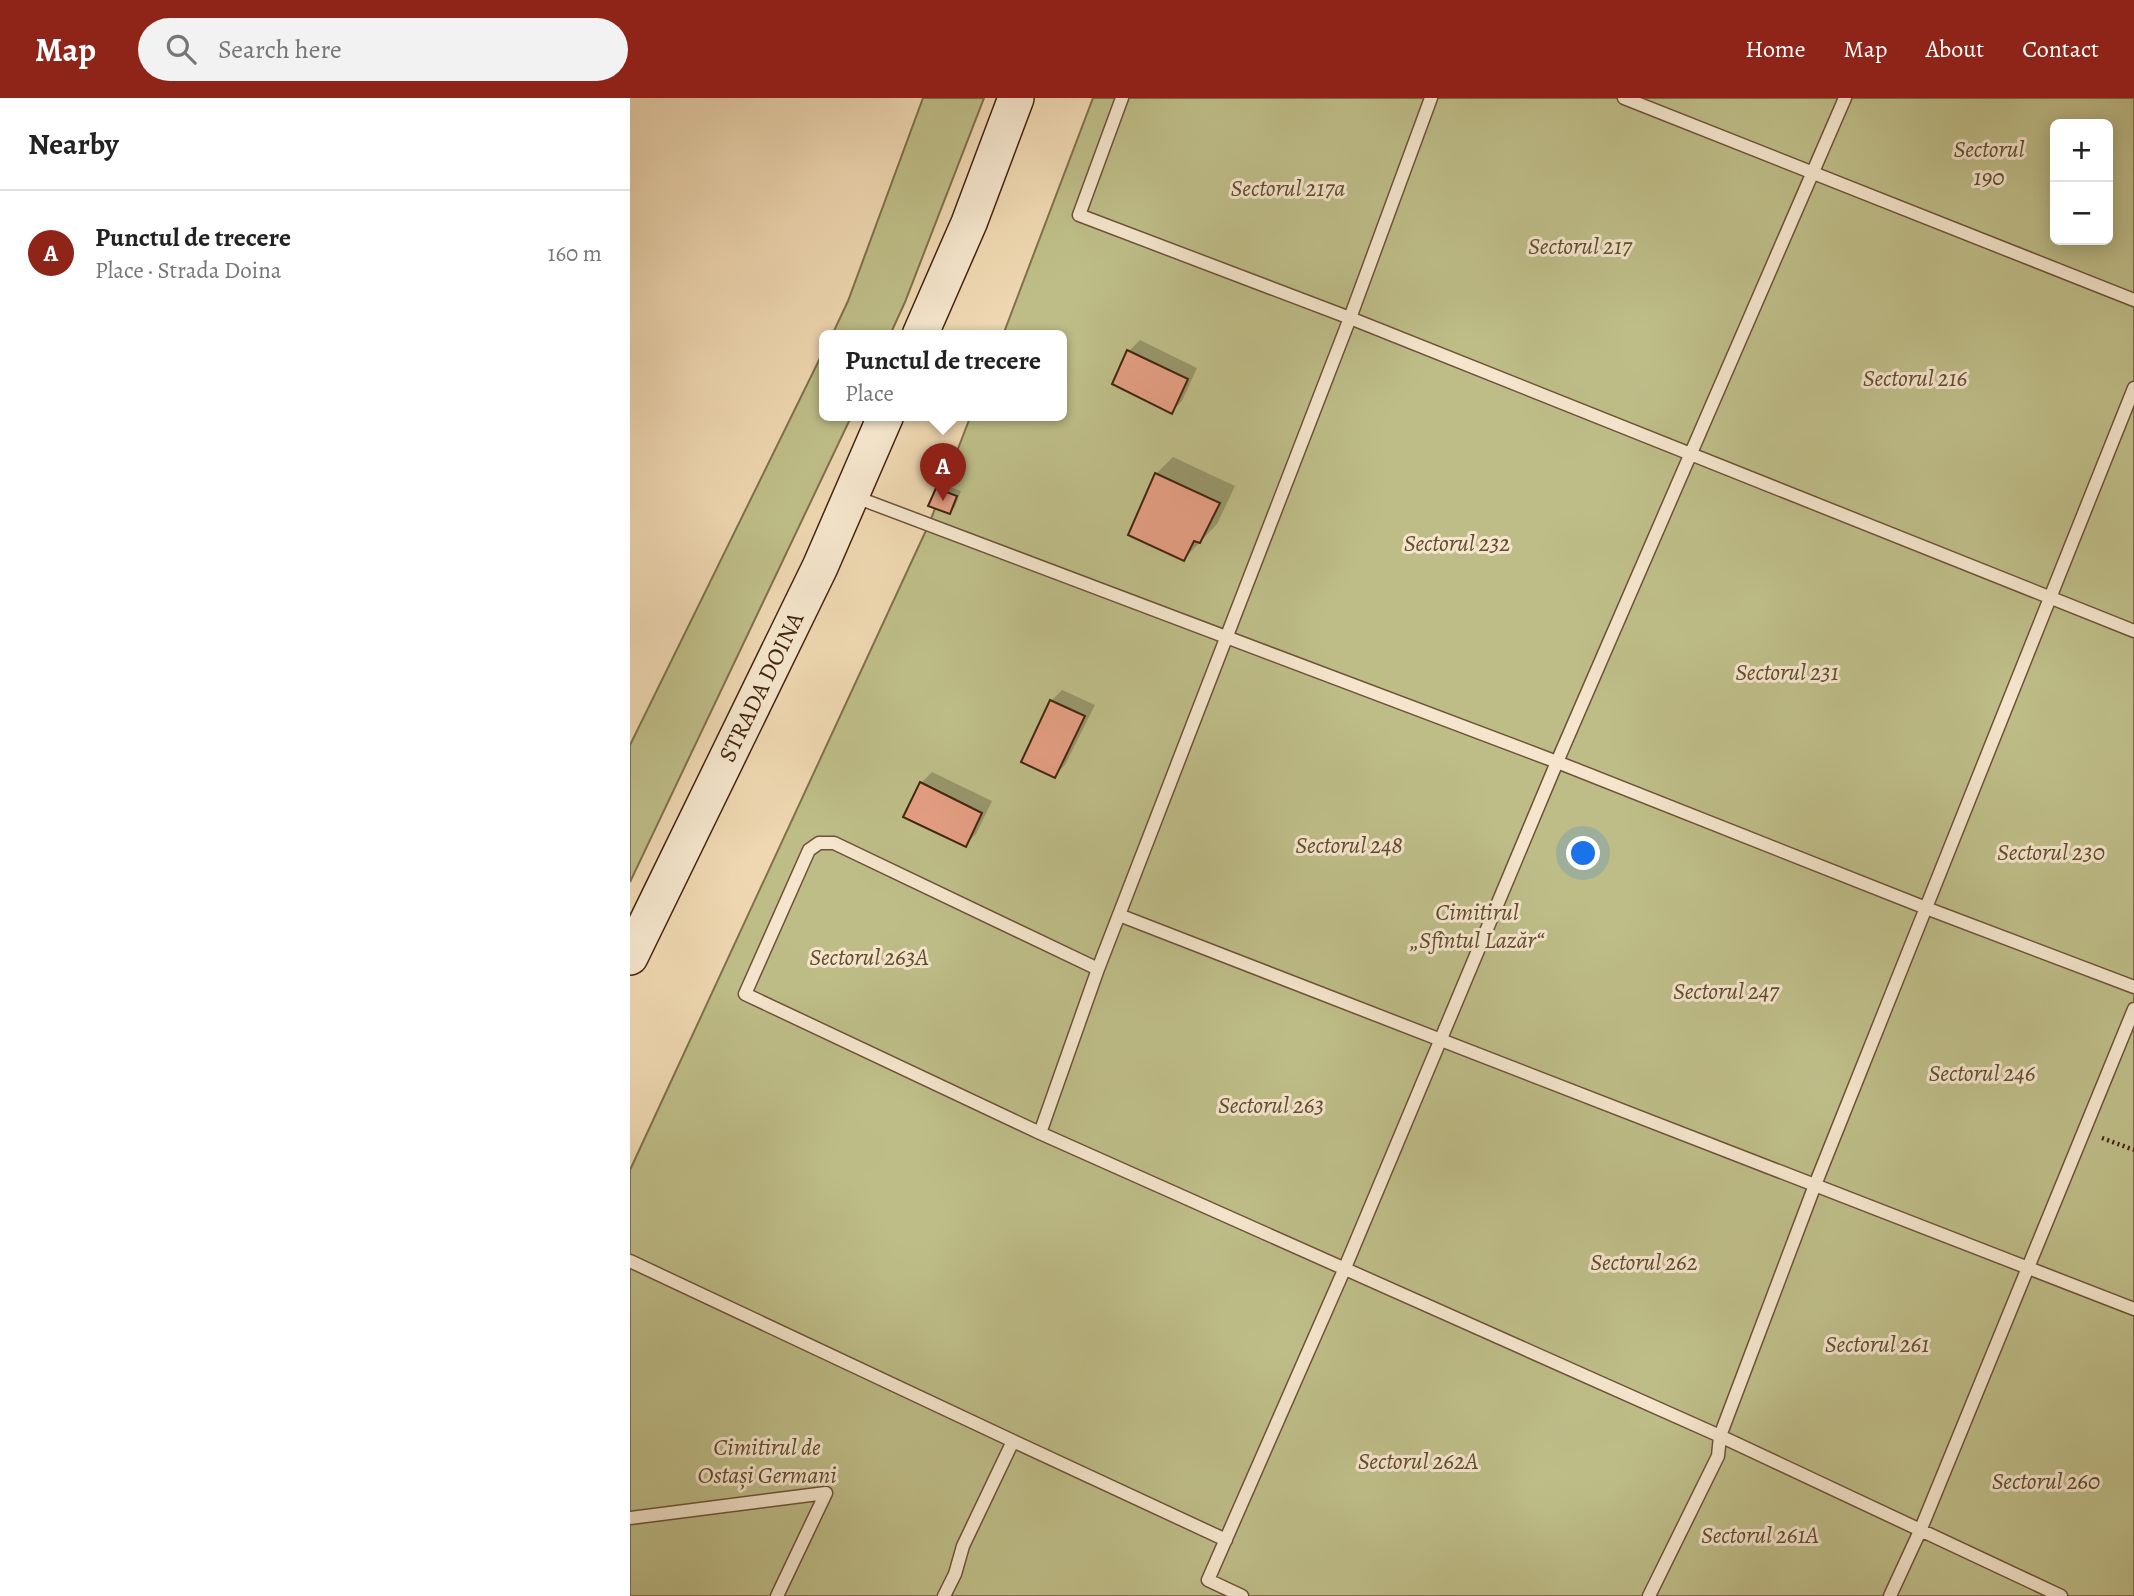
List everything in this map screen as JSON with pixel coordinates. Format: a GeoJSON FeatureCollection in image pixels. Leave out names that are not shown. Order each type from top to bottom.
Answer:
{"type":"FeatureCollection","features":[{"type":"Feature","properties":{"kind":"main road"},"geometry":{"type":"LineString","coordinates":[[922,330],[969,223],[1016,98]]}},
{"type":"Feature","properties":{"kind":"main road","name":"STRADA DOINA"},"geometry":{"type":"LineString","coordinates":[[630,957],[820,567],[883,421]]}},
{"type":"Feature","properties":{"kind":"lane"},"geometry":{"type":"LineString","coordinates":[[1122,98],[1079,215],[1350,318],[2134,631]]}},
{"type":"Feature","properties":{"kind":"lane"},"geometry":{"type":"LineString","coordinates":[[1040,1133],[1098,969],[1350,318],[1432,98]]}},
{"type":"Feature","properties":{"kind":"lane"},"geometry":{"type":"LineString","coordinates":[[1624,98],[2134,300]]}},
{"type":"Feature","properties":{"kind":"lane"},"geometry":{"type":"LineString","coordinates":[[1242,1596],[1208,1580],[1344,1270],[1557,762],[1845,98]]}},
{"type":"Feature","properties":{"kind":"lane"},"geometry":{"type":"LineString","coordinates":[[1649,1596],[1718,1456],[1720,1436],[1815,1185],[2134,388]]}},
{"type":"Feature","properties":{"kind":"lane"},"geometry":{"type":"LineString","coordinates":[[851,495],[1557,762],[2134,987]]}},
{"type":"Feature","properties":{"kind":"lane"},"geometry":{"type":"LineString","coordinates":[[1098,969],[834,843],[819,843],[809,850],[745,994],[1040,1133],[1720,1436],[2061,1596]]}},
{"type":"Feature","properties":{"kind":"lane"},"geometry":{"type":"LineString","coordinates":[[1119,915],[2134,1309]]}},
{"type":"Feature","properties":{"kind":"lane"},"geometry":{"type":"LineString","coordinates":[[1890,1596],[1920,1531],[2134,1009]]}},
{"type":"Feature","properties":{"kind":"lane"},"geometry":{"type":"LineString","coordinates":[[630,1261],[1226,1540]]}},
{"type":"Feature","properties":{"kind":"lane"},"geometry":{"type":"LineString","coordinates":[[944,1596],[955,1574],[962,1546],[1013,1441]]}},
{"type":"Feature","properties":{"kind":"lane"},"geometry":{"type":"LineString","coordinates":[[630,1518],[826,1493],[777,1596]]}},
{"type":"Feature","properties":{"kind":"path"},"geometry":{"type":"LineString","coordinates":[[2085,1132],[2134,1150]]}},
{"type":"Feature","properties":{"kind":"green space"},"geometry":{"type":"Polygon","coordinates":[[[923,98],[984,98],[892,330],[834,330],[848,301],[923,98]]]}},
{"type":"Feature","properties":{"kind":"green space","name":"Cimitirul „Sfîntul Lazăr“"},"geometry":{"type":"Polygon","coordinates":[[[1093,98],[2134,98],[2134,1596],[630,1596],[630,1170],[929,524],[969,421],[1067,421],[1067,330],[1005,330],[1093,98]]]}},
{"type":"Feature","properties":{"kind":"green space"},"geometry":{"type":"Polygon","coordinates":[[[819,360],[819,421],[849,421],[630,882],[630,745],[819,360]]]}},
{"type":"Feature","properties":{"kind":"building"},"geometry":{"type":"Polygon","coordinates":[[[1127,350],[1188,379],[1172,414],[1112,384],[1127,350]]]}},
{"type":"Feature","properties":{"kind":"building"},"geometry":{"type":"Polygon","coordinates":[[[1155,473],[1220,503],[1200,543],[1194,541],[1184,561],[1128,535],[1155,473]]]}},
{"type":"Feature","properties":{"kind":"building"},"geometry":{"type":"Polygon","coordinates":[[[936,488],[957,496],[950,514],[928,506],[936,488]]]}},
{"type":"Feature","properties":{"kind":"building"},"geometry":{"type":"Polygon","coordinates":[[[1050,700],[1085,716],[1055,778],[1021,762],[1050,700]]]}},
{"type":"Feature","properties":{"kind":"building"},"geometry":{"type":"Polygon","coordinates":[[[920,782],[982,813],[966,847],[903,817],[920,782]]]}},
{"type":"Feature","properties":{"kind":"place","name":"Punctul de trecere"},"geometry":{"type":"Point","coordinates":[943,501]}},
{"type":"Feature","properties":{"kind":"park label","name":"Sectorul 190"},"geometry":{"type":"Point","coordinates":[1989,163]}},
{"type":"Feature","properties":{"kind":"park label","name":"Sectorul 217a"},"geometry":{"type":"Point","coordinates":[1288,188]}},
{"type":"Feature","properties":{"kind":"park label","name":"Sectorul 217"},"geometry":{"type":"Point","coordinates":[1580,246]}},
{"type":"Feature","properties":{"kind":"park label","name":"Sectorul 216"},"geometry":{"type":"Point","coordinates":[1915,378]}},
{"type":"Feature","properties":{"kind":"park label","name":"Sectorul 232"},"geometry":{"type":"Point","coordinates":[1457,543]}},
{"type":"Feature","properties":{"kind":"park label","name":"Sectorul 231"},"geometry":{"type":"Point","coordinates":[1787,672]}},
{"type":"Feature","properties":{"kind":"park label","name":"Sectorul 248"},"geometry":{"type":"Point","coordinates":[1349,845]}},
{"type":"Feature","properties":{"kind":"park label","name":"Sectorul 230"},"geometry":{"type":"Point","coordinates":[2051,852]}},
{"type":"Feature","properties":{"kind":"park label","name":"Sectorul 263A"},"geometry":{"type":"Point","coordinates":[869,957]}},
{"type":"Feature","properties":{"kind":"park label","name":"Sectorul 247"},"geometry":{"type":"Point","coordinates":[1726,991]}},
{"type":"Feature","properties":{"kind":"park label","name":"Sectorul 246"},"geometry":{"type":"Point","coordinates":[1982,1073]}},
{"type":"Feature","properties":{"kind":"park label","name":"Sectorul 263"},"geometry":{"type":"Point","coordinates":[1271,1105]}},
{"type":"Feature","properties":{"kind":"park label","name":"Sectorul 262"},"geometry":{"type":"Point","coordinates":[1644,1262]}},
{"type":"Feature","properties":{"kind":"park label","name":"Sectorul 261"},"geometry":{"type":"Point","coordinates":[1877,1344]}},
{"type":"Feature","properties":{"kind":"park label","name":"Cimitirul de Ostași Germani"},"geometry":{"type":"Point","coordinates":[767,1461]}},
{"type":"Feature","properties":{"kind":"park label","name":"Sectorul 262A"},"geometry":{"type":"Point","coordinates":[1418,1461]}},
{"type":"Feature","properties":{"kind":"park label","name":"Sectorul 260"},"geometry":{"type":"Point","coordinates":[2046,1481]}},
{"type":"Feature","properties":{"kind":"park label","name":"Sectorul 261A"},"geometry":{"type":"Point","coordinates":[1760,1535]}}]}
